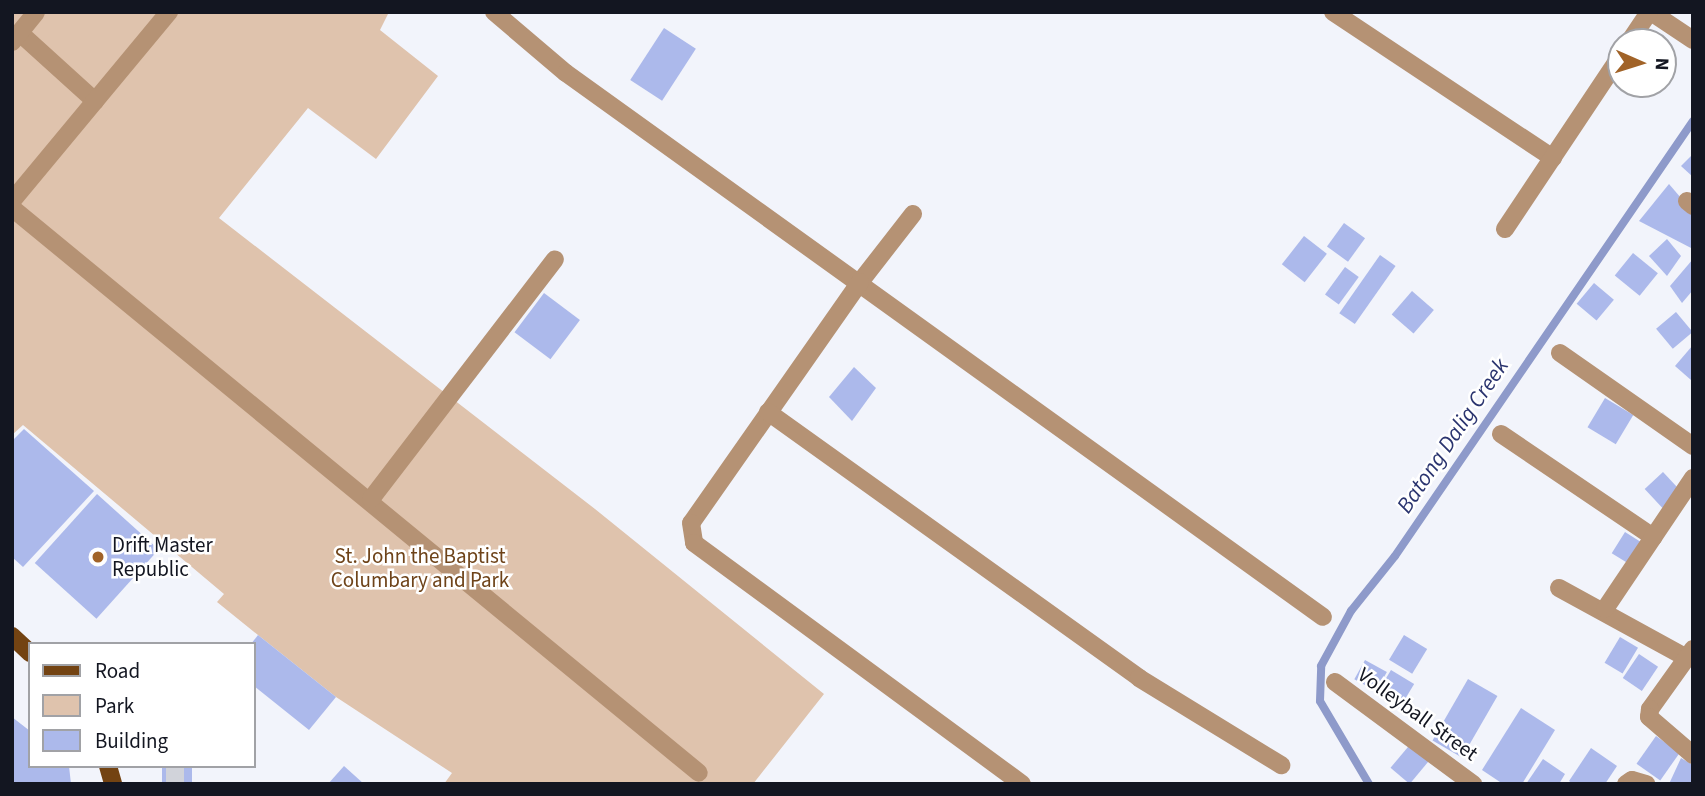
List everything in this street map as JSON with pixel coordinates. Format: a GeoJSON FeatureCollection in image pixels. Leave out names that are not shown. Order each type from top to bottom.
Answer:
{"type":"FeatureCollection","features":[{"type":"Feature","properties":{"kind":"main road"},"geometry":{"type":"LineString","coordinates":[[12,636],[28,651]]}},
{"type":"Feature","properties":{"kind":"street"},"geometry":{"type":"LineString","coordinates":[[36,12],[16,38],[95,101]]}},
{"type":"Feature","properties":{"kind":"street"},"geometry":{"type":"LineString","coordinates":[[12,201],[169,12]]}},
{"type":"Feature","properties":{"kind":"street"},"geometry":{"type":"LineString","coordinates":[[494,12],[566,73],[1323,617]]}},
{"type":"Feature","properties":{"kind":"street"},"geometry":{"type":"LineString","coordinates":[[1334,12],[1553,158]]}},
{"type":"Feature","properties":{"kind":"street"},"geometry":{"type":"LineString","coordinates":[[1639,28],[1650,12],[1693,40]]}},
{"type":"Feature","properties":{"kind":"street"},"geometry":{"type":"LineString","coordinates":[[1504,229],[1607,76]]}},
{"type":"Feature","properties":{"kind":"street"},"geometry":{"type":"LineString","coordinates":[[12,208],[371,499],[699,773]]}},
{"type":"Feature","properties":{"kind":"street"},"geometry":{"type":"LineString","coordinates":[[913,214],[860,282],[691,523],[694,543],[1022,784]]}},
{"type":"Feature","properties":{"kind":"street"},"geometry":{"type":"LineString","coordinates":[[371,499],[555,259]]}},
{"type":"Feature","properties":{"kind":"street"},"geometry":{"type":"LineString","coordinates":[[1560,353],[1693,446]]}},
{"type":"Feature","properties":{"kind":"street"},"geometry":{"type":"LineString","coordinates":[[768,412],[1139,678],[1281,765]]}},
{"type":"Feature","properties":{"kind":"street"},"geometry":{"type":"LineString","coordinates":[[1501,434],[1653,537]]}},
{"type":"Feature","properties":{"kind":"street"},"geometry":{"type":"LineString","coordinates":[[1605,609],[1693,478]]}},
{"type":"Feature","properties":{"kind":"street"},"geometry":{"type":"LineString","coordinates":[[1559,587],[1690,654],[1650,709],[1649,717],[1693,755]]}},
{"type":"Feature","properties":{"kind":"street","name":"Volleyball Street"},"geometry":{"type":"LineString","coordinates":[[1335,682],[1473,784]]}},
{"type":"Feature","properties":{"kind":"green space","name":"St. John the Baptist Columbary and Park"},"geometry":{"type":"Polygon","coordinates":[[[12,12],[389,12],[380,30],[438,76],[376,159],[308,108],[219,218],[595,509],[824,694],[753,784],[444,784],[452,773],[336,697],[217,602],[224,594],[23,425],[12,435],[12,12]]]}},
{"type":"Feature","properties":{"kind":"building"},"geometry":{"type":"Polygon","coordinates":[[[664,28],[696,49],[662,101],[630,80],[664,28]]]}},
{"type":"Feature","properties":{"kind":"building"},"geometry":{"type":"Polygon","coordinates":[[[1693,154],[1693,177],[1681,166],[1693,154]]]}},
{"type":"Feature","properties":{"kind":"building"},"geometry":{"type":"Polygon","coordinates":[[[1669,184],[1693,212],[1693,249],[1639,221],[1669,184]]]}},
{"type":"Feature","properties":{"kind":"building"},"geometry":{"type":"Polygon","coordinates":[[[1344,223],[1365,238],[1348,262],[1327,246],[1344,223]]]}},
{"type":"Feature","properties":{"kind":"building"},"geometry":{"type":"Polygon","coordinates":[[[1304,236],[1327,254],[1305,282],[1282,264],[1304,236]]]}},
{"type":"Feature","properties":{"kind":"building"},"geometry":{"type":"Polygon","coordinates":[[[1667,239],[1681,256],[1667,276],[1649,256],[1667,239]]]}},
{"type":"Feature","properties":{"kind":"building"},"geometry":{"type":"Polygon","coordinates":[[[1633,253],[1658,273],[1640,296],[1615,276],[1633,253]]]}},
{"type":"Feature","properties":{"kind":"building"},"geometry":{"type":"Polygon","coordinates":[[[1380,255],[1396,266],[1355,324],[1339,313],[1380,255]]]}},
{"type":"Feature","properties":{"kind":"building"},"geometry":{"type":"Polygon","coordinates":[[[1693,259],[1693,290],[1682,303],[1670,286],[1693,259]]]}},
{"type":"Feature","properties":{"kind":"building"},"geometry":{"type":"Polygon","coordinates":[[[1345,267],[1359,277],[1339,304],[1325,295],[1345,267]]]}},
{"type":"Feature","properties":{"kind":"building"},"geometry":{"type":"Polygon","coordinates":[[[1594,283],[1614,300],[1597,320],[1577,304],[1594,283]]]}},
{"type":"Feature","properties":{"kind":"building"},"geometry":{"type":"Polygon","coordinates":[[[1412,291],[1434,310],[1414,333],[1392,314],[1412,291]]]}},
{"type":"Feature","properties":{"kind":"building"},"geometry":{"type":"Polygon","coordinates":[[[544,293],[580,320],[550,359],[515,332],[544,293]]]}},
{"type":"Feature","properties":{"kind":"building"},"geometry":{"type":"Polygon","coordinates":[[[1676,312],[1693,332],[1673,349],[1656,329],[1676,312]]]}},
{"type":"Feature","properties":{"kind":"building"},"geometry":{"type":"Polygon","coordinates":[[[1693,345],[1693,379],[1691,380],[1675,366],[1693,345]]]}},
{"type":"Feature","properties":{"kind":"building"},"geometry":{"type":"Polygon","coordinates":[[[854,367],[876,388],[852,421],[829,397],[854,367]]]}},
{"type":"Feature","properties":{"kind":"building"},"geometry":{"type":"Polygon","coordinates":[[[1605,398],[1633,415],[1616,444],[1587,427],[1605,398]]]}},
{"type":"Feature","properties":{"kind":"building"},"geometry":{"type":"Polygon","coordinates":[[[24,429],[94,491],[23,567],[12,557],[12,441],[24,429]]]}},
{"type":"Feature","properties":{"kind":"building"},"geometry":{"type":"Polygon","coordinates":[[[1663,472],[1681,491],[1662,508],[1645,489],[1663,472]]]}},
{"type":"Feature","properties":{"kind":"building","name":"Drift Master Republic"},"geometry":{"type":"Polygon","coordinates":[[[97,494],[159,550],[96,619],[35,563],[97,494]]]}},
{"type":"Feature","properties":{"kind":"building"},"geometry":{"type":"Polygon","coordinates":[[[1625,532],[1644,544],[1630,565],[1612,553],[1625,532]]]}},
{"type":"Feature","properties":{"kind":"building"},"geometry":{"type":"Polygon","coordinates":[[[258,635],[336,697],[309,730],[256,688],[256,642],[253,642],[258,635]]]}},
{"type":"Feature","properties":{"kind":"building"},"geometry":{"type":"Polygon","coordinates":[[[1404,635],[1427,649],[1412,674],[1389,660],[1404,635]]]}},
{"type":"Feature","properties":{"kind":"building"},"geometry":{"type":"Polygon","coordinates":[[[1620,637],[1638,648],[1623,674],[1605,663],[1620,637]]]}},
{"type":"Feature","properties":{"kind":"building"},"geometry":{"type":"Polygon","coordinates":[[[1639,654],[1658,667],[1642,691],[1623,678],[1639,654]]]}},
{"type":"Feature","properties":{"kind":"building"},"geometry":{"type":"Polygon","coordinates":[[[1365,660],[1387,672],[1376,691],[1354,679],[1365,660]]]}},
{"type":"Feature","properties":{"kind":"building"},"geometry":{"type":"Polygon","coordinates":[[[1391,670],[1414,684],[1399,709],[1376,695],[1391,670]]]}},
{"type":"Feature","properties":{"kind":"building"},"geometry":{"type":"Polygon","coordinates":[[[1468,679],[1497,696],[1462,757],[1432,740],[1468,679]]]}},
{"type":"Feature","properties":{"kind":"building"},"geometry":{"type":"Polygon","coordinates":[[[1521,708],[1555,730],[1522,784],[1503,784],[1482,770],[1521,708]]]}},
{"type":"Feature","properties":{"kind":"building"},"geometry":{"type":"Polygon","coordinates":[[[12,717],[28,729],[28,768],[69,768],[71,784],[12,784],[12,717]]]}},
{"type":"Feature","properties":{"kind":"building"},"geometry":{"type":"Polygon","coordinates":[[[1656,736],[1680,753],[1660,780],[1636,764],[1656,736]]]}},
{"type":"Feature","properties":{"kind":"building"},"geometry":{"type":"Polygon","coordinates":[[[1413,741],[1432,757],[1410,784],[1391,768],[1413,741]]]}},
{"type":"Feature","properties":{"kind":"building"},"geometry":{"type":"Polygon","coordinates":[[[1591,748],[1617,766],[1605,784],[1573,784],[1569,781],[1591,748]]]}},
{"type":"Feature","properties":{"kind":"building"},"geometry":{"type":"Polygon","coordinates":[[[1681,758],[1693,765],[1693,779],[1690,784],[1669,784],[1681,758]]]}},
{"type":"Feature","properties":{"kind":"building"},"geometry":{"type":"Polygon","coordinates":[[[1543,759],[1565,774],[1559,784],[1526,784],[1543,759]]]}},
{"type":"Feature","properties":{"kind":"building"},"geometry":{"type":"Polygon","coordinates":[[[344,766],[364,784],[328,784],[344,766]]]}},
{"type":"Feature","properties":{"kind":"building"},"geometry":{"type":"Polygon","coordinates":[[[162,768],[192,768],[192,784],[162,784],[162,768]]]}},
{"type":"Feature","properties":{"kind":"waterway","name":"Batong Dalig Creek"},"geometry":{"type":"LineString","coordinates":[[1369,784],[1320,701],[1321,666],[1351,611],[1395,556],[1693,121]]}},
{"type":"Feature","properties":{"kind":"tunnel"},"geometry":{"type":"LineString","coordinates":[[175,768],[175,784]]}},
{"type":"Feature","properties":{"kind":"place","name":"Drift Master Republic"},"geometry":{"type":"Point","coordinates":[98,557]}}]}
